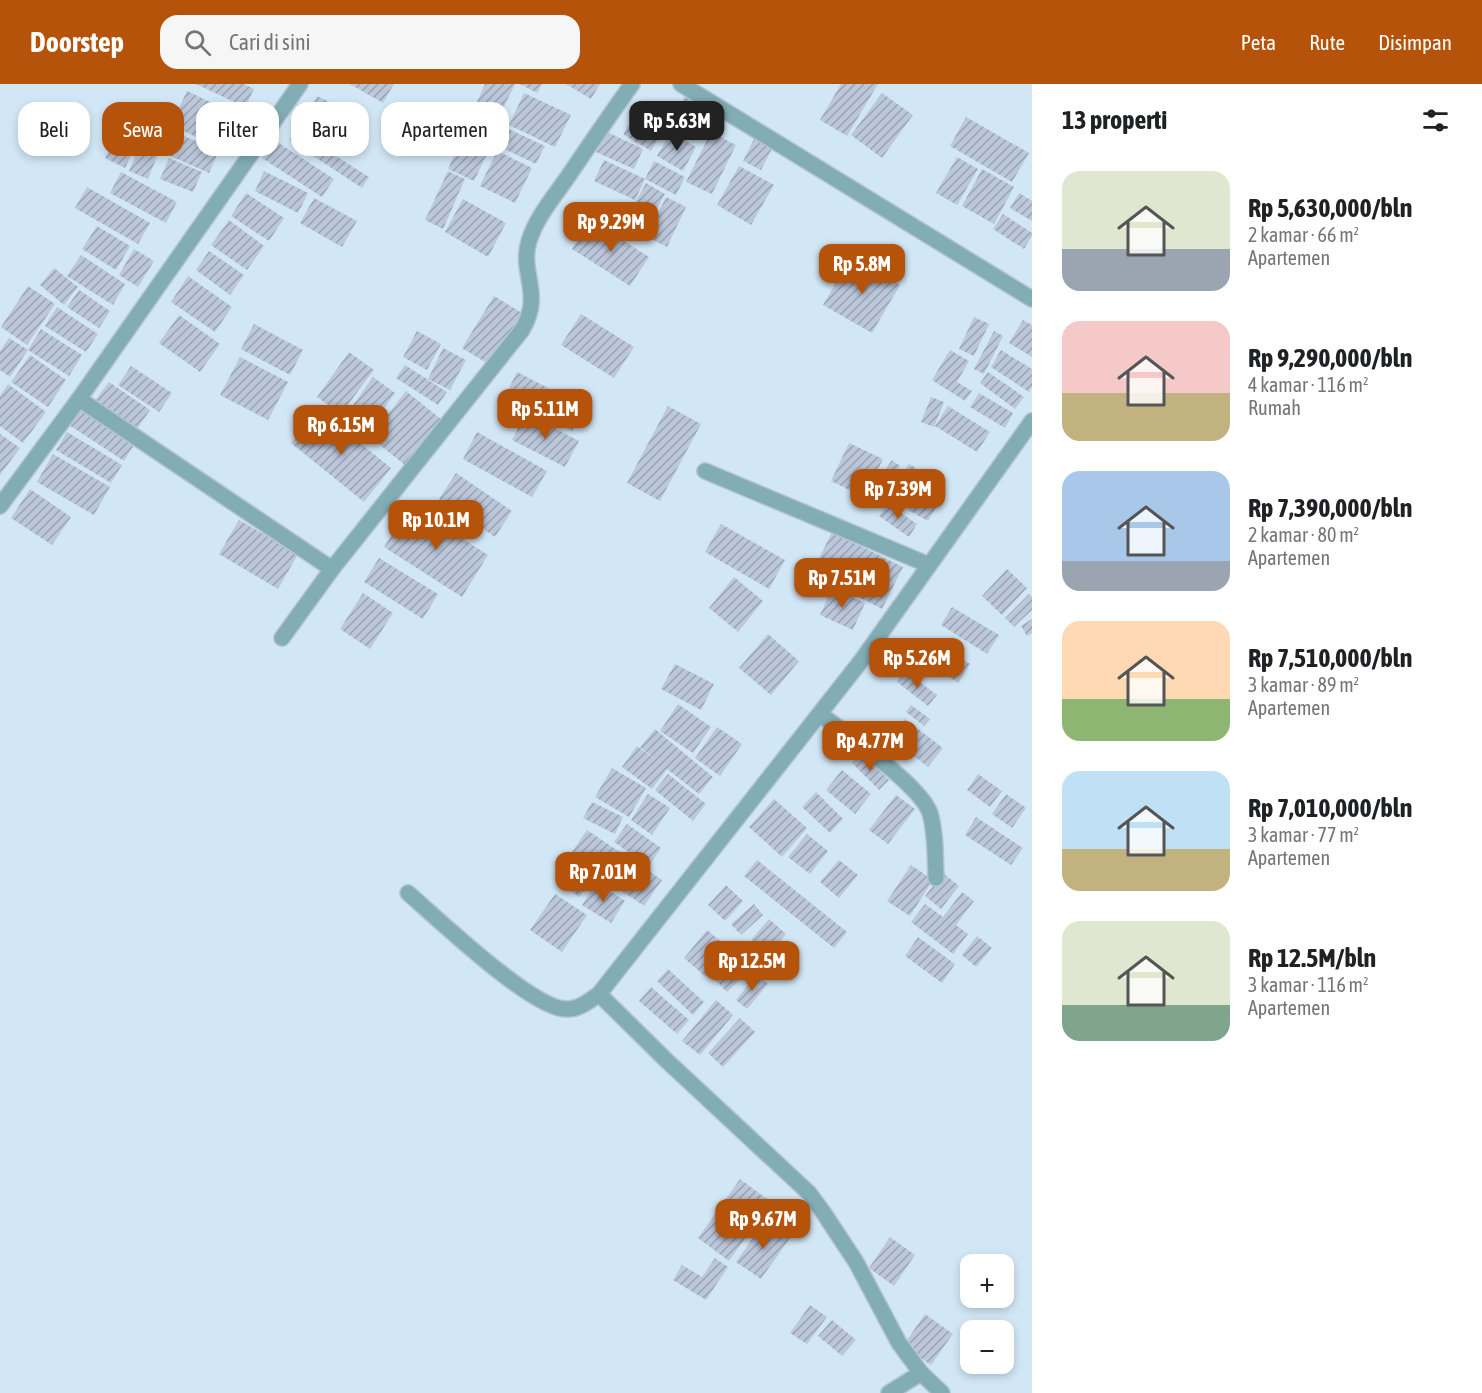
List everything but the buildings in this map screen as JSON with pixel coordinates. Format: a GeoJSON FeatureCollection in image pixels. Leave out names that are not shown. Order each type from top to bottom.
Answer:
{"type":"FeatureCollection","features":[{"type":"Feature","properties":{"kind":"street"},"geometry":{"type":"LineString","coordinates":[[0,506],[79,399],[300,84]]}},
{"type":"Feature","properties":{"kind":"street"},"geometry":{"type":"LineString","coordinates":[[282,638],[332,569],[522,330],[528,319],[532,300],[526,259],[533,231],[546,208],[632,84]]}},
{"type":"Feature","properties":{"kind":"street"},"geometry":{"type":"LineString","coordinates":[[681,84],[1032,298]]}},
{"type":"Feature","properties":{"kind":"street"},"geometry":{"type":"LineString","coordinates":[[79,399],[332,569]]}},
{"type":"Feature","properties":{"kind":"street"},"geometry":{"type":"LineString","coordinates":[[408,893],[486,960],[547,1004],[566,1009],[576,1008],[599,994],[861,661],[1032,420]]}},
{"type":"Feature","properties":{"kind":"street"},"geometry":{"type":"LineString","coordinates":[[705,471],[929,565]]}},
{"type":"Feature","properties":{"kind":"street"},"geometry":{"type":"LineString","coordinates":[[820,714],[897,774],[926,805],[933,827],[936,878]]}},
{"type":"Feature","properties":{"kind":"street"},"geometry":{"type":"LineString","coordinates":[[599,994],[808,1193],[856,1262],[899,1343],[921,1373],[942,1393]]}},
{"type":"Feature","properties":{"kind":"street"},"geometry":{"type":"LineString","coordinates":[[889,1393],[921,1373]]}}]}
